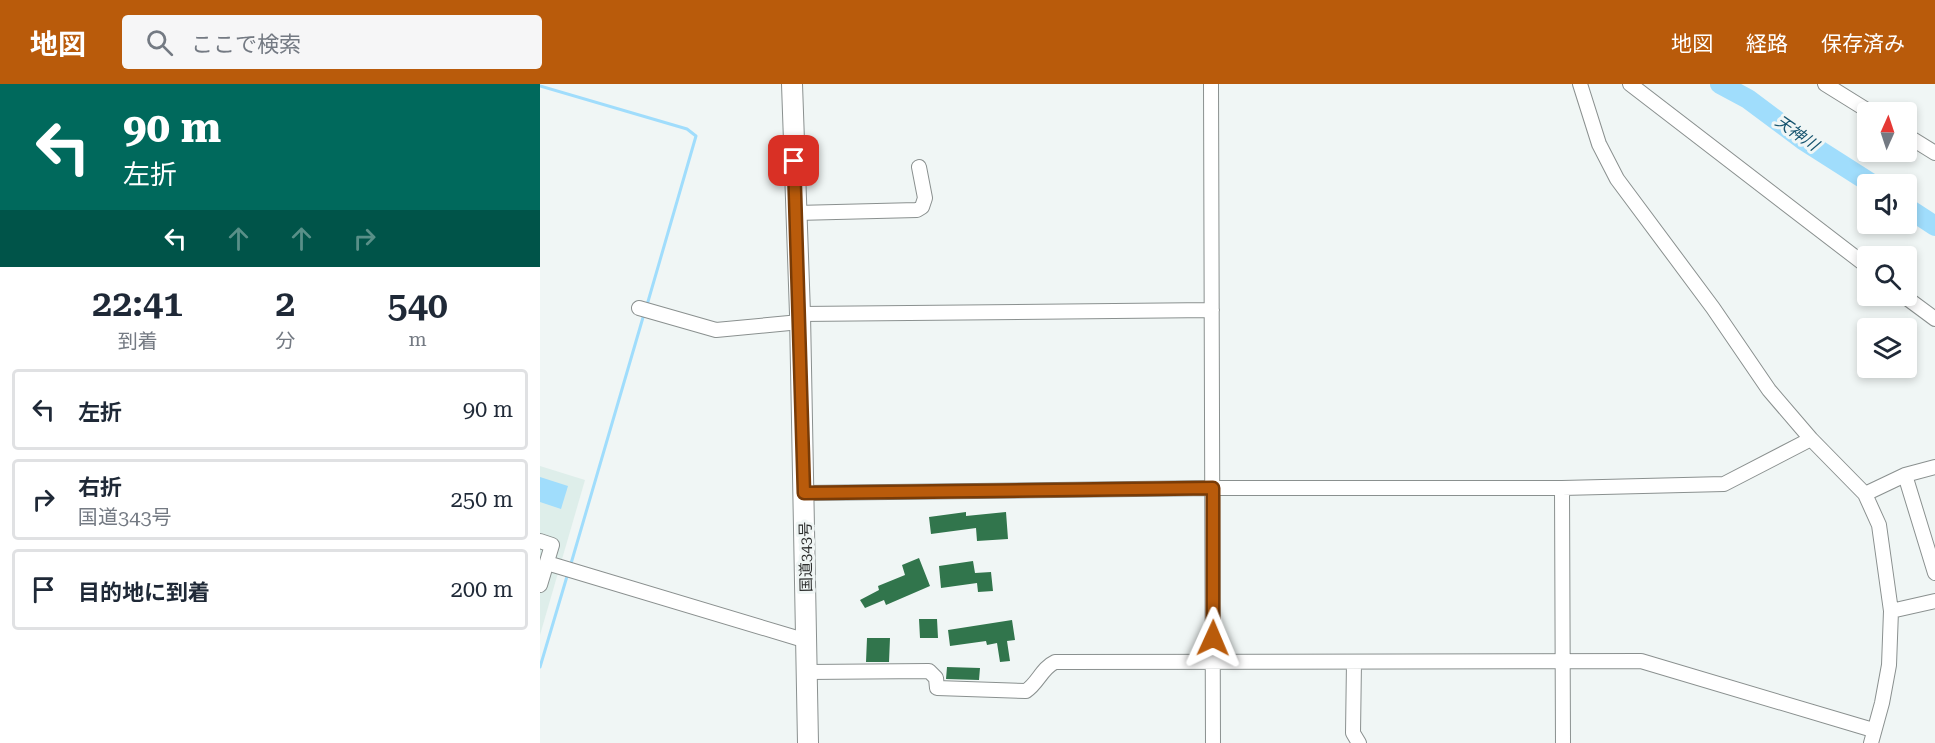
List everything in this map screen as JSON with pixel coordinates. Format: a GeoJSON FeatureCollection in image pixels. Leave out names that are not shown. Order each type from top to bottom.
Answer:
{"type":"FeatureCollection","features":[{"type":"Feature","properties":{"kind":"highway","name":"国道343号"},"geometry":{"type":"LineString","coordinates":[[792,84],[800,318],[808,743]]}},
{"type":"Feature","properties":{"kind":"street"},"geometry":{"type":"LineString","coordinates":[[1211,84],[1213,743]]}},
{"type":"Feature","properties":{"kind":"street"},"geometry":{"type":"LineString","coordinates":[[807,672],[929,671],[936,678],[937,688],[1026,691],[1035,684],[1047,666],[1055,662],[1641,661],[1872,737],[1882,703],[1889,665],[1891,611],[1879,525],[1865,494],[1811,439],[1769,390],[1713,308],[1617,179],[1599,144],[1580,84]]}},
{"type":"Feature","properties":{"kind":"street"},"geometry":{"type":"LineString","coordinates":[[1630,84],[1857,259]]}},
{"type":"Feature","properties":{"kind":"street"},"geometry":{"type":"LineString","coordinates":[[1825,84],[1857,104]]}},
{"type":"Feature","properties":{"kind":"street"},"geometry":{"type":"LineString","coordinates":[[1917,142],[1935,153]]}},
{"type":"Feature","properties":{"kind":"street"},"geometry":{"type":"LineString","coordinates":[[796,213],[917,210],[922,207],[924,198],[919,167]]}},
{"type":"Feature","properties":{"kind":"street"},"geometry":{"type":"LineString","coordinates":[[1917,306],[1935,319]]}},
{"type":"Feature","properties":{"kind":"street"},"geometry":{"type":"LineString","coordinates":[[645,309],[716,330],[800,318],[1212,310]]}},
{"type":"Feature","properties":{"kind":"street"},"geometry":{"type":"LineString","coordinates":[[804,493],[1213,488],[1562,488],[1725,484],[1811,439]]}},
{"type":"Feature","properties":{"kind":"street"},"geometry":{"type":"LineString","coordinates":[[1865,494],[1905,476],[1935,467]]}},
{"type":"Feature","properties":{"kind":"street"},"geometry":{"type":"LineString","coordinates":[[1905,476],[1929,536],[1935,573]]}},
{"type":"Feature","properties":{"kind":"street"},"geometry":{"type":"LineString","coordinates":[[1562,488],[1563,743]]}},
{"type":"Feature","properties":{"kind":"street"},"geometry":{"type":"LineString","coordinates":[[540,541],[552,545],[553,565],[540,585]]}},
{"type":"Feature","properties":{"kind":"street"},"geometry":{"type":"LineString","coordinates":[[553,565],[807,641]]}},
{"type":"Feature","properties":{"kind":"street"},"geometry":{"type":"LineString","coordinates":[[1891,611],[1935,601]]}},
{"type":"Feature","properties":{"kind":"street"},"geometry":{"type":"LineString","coordinates":[[1354,662],[1353,733],[1359,743]]}},
{"type":"Feature","properties":{"kind":"shaded area"},"geometry":{"type":"Polygon","coordinates":[[[540,466],[585,480],[540,635],[540,466]]]}},
{"type":"Feature","properties":{"kind":"water"},"geometry":{"type":"Polygon","coordinates":[[[540,477],[568,486],[561,509],[540,502],[540,477]]]}},
{"type":"Feature","properties":{"kind":"building"},"geometry":{"type":"Polygon","coordinates":[[[966,512],[966,516],[1006,512],[1008,539],[977,541],[976,528],[931,534],[929,517],[966,512]]]}},
{"type":"Feature","properties":{"kind":"building"},"geometry":{"type":"Polygon","coordinates":[[[919,558],[930,586],[886,605],[884,600],[865,608],[860,600],[879,590],[878,586],[905,575],[902,565],[919,558]]]}},
{"type":"Feature","properties":{"kind":"building"},"geometry":{"type":"Polygon","coordinates":[[[973,561],[975,573],[991,572],[993,591],[978,592],[977,583],[941,588],[939,566],[973,561]]]}},
{"type":"Feature","properties":{"kind":"building"},"geometry":{"type":"Polygon","coordinates":[[[919,619],[937,619],[938,638],[920,638],[919,619]]]}},
{"type":"Feature","properties":{"kind":"building"},"geometry":{"type":"Polygon","coordinates":[[[1012,620],[1015,640],[1007,641],[1010,661],[1000,662],[997,643],[987,645],[986,641],[950,646],[948,630],[1012,620]]]}},
{"type":"Feature","properties":{"kind":"building"},"geometry":{"type":"Polygon","coordinates":[[[867,638],[890,638],[889,662],[866,662],[867,638]]]}},
{"type":"Feature","properties":{"kind":"building"},"geometry":{"type":"Polygon","coordinates":[[[947,667],[980,668],[979,680],[946,679],[947,667]]]}},
{"type":"Feature","properties":{"kind":"waterway","name":"天神川"},"geometry":{"type":"LineString","coordinates":[[1720,84],[1748,99],[1803,140],[1857,174]]}},
{"type":"Feature","properties":{"kind":"waterway"},"geometry":{"type":"LineString","coordinates":[[540,86],[687,129],[696,136],[647,305]]}},
{"type":"Feature","properties":{"kind":"waterway","name":"天神川"},"geometry":{"type":"LineString","coordinates":[[1917,214],[1935,226]]}},
{"type":"Feature","properties":{"kind":"waterway"},"geometry":{"type":"LineString","coordinates":[[570,567],[644,314]]}},
{"type":"Feature","properties":{"kind":"waterway"},"geometry":{"type":"LineString","coordinates":[[540,667],[568,573]]}},
{"type":"Feature","properties":{"kind":"route"},"geometry":{"type":"LineString","coordinates":[[794,161],[804,493],[1213,488],[1213,638]]}}]}
